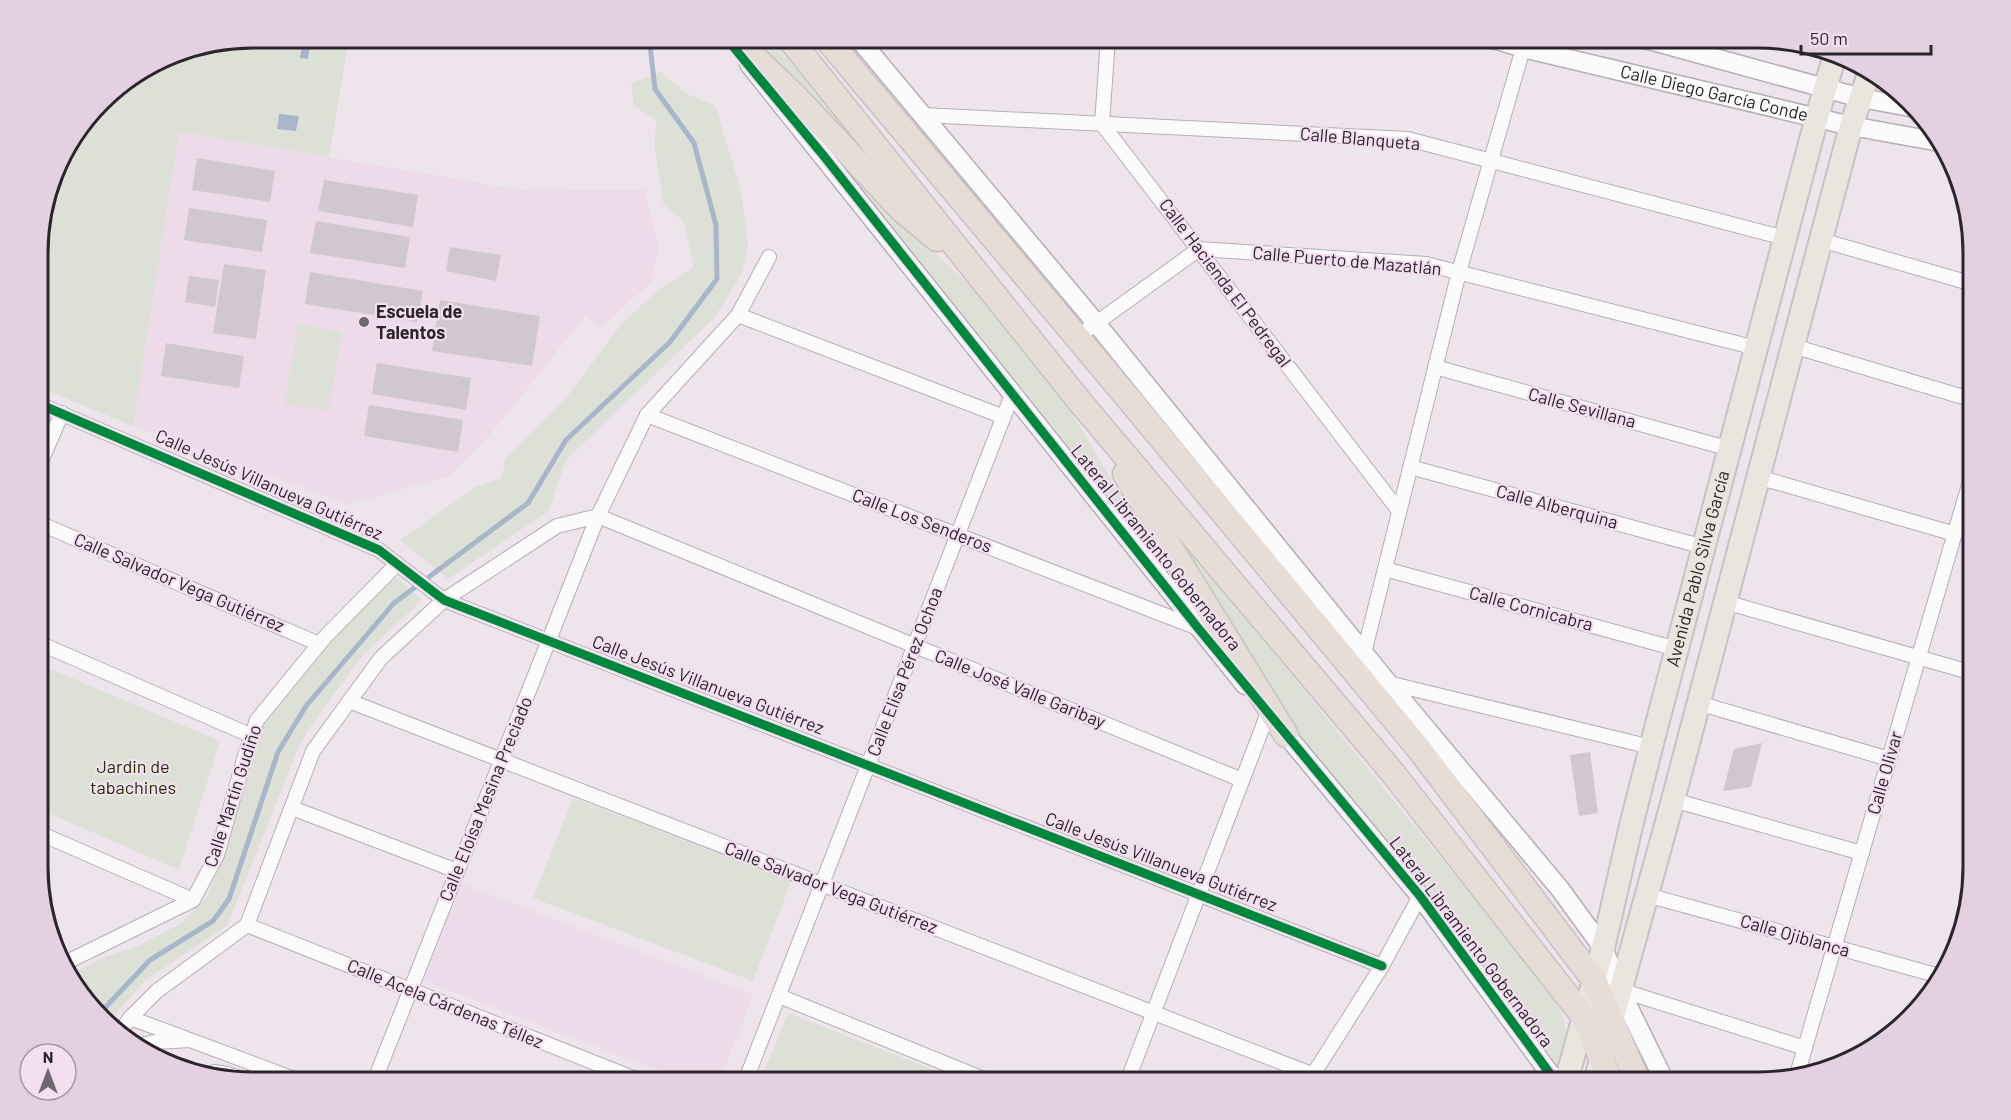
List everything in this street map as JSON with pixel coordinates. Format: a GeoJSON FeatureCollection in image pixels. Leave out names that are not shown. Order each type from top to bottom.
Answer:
{"type":"FeatureCollection","features":[{"type":"Feature","properties":{"kind":"highway"},"geometry":{"type":"LineString","coordinates":[[745,48],[795,96],[902,210],[978,272]]}},
{"type":"Feature","properties":{"kind":"highway"},"geometry":{"type":"LineString","coordinates":[[797,48],[1081,403],[1392,772],[1584,1017],[1598,1071]]}},
{"type":"Feature","properties":{"kind":"highway"},"geometry":{"type":"LineString","coordinates":[[834,48],[1419,749],[1594,980],[1634,1072]]}},
{"type":"Feature","properties":{"kind":"highway"},"geometry":{"type":"LineString","coordinates":[[1081,403],[1286,735]]}},
{"type":"Feature","properties":{"kind":"main road","name":"Avenida Pablo Silva García"},"geometry":{"type":"LineString","coordinates":[[1569,1072],[1603,948],[1651,747],[1833,62]]}},
{"type":"Feature","properties":{"kind":"main road","name":"Avenida Pablo Silva García"},"geometry":{"type":"LineString","coordinates":[[1598,1071],[1673,800],[1851,126],[1867,79]]}},
{"type":"Feature","properties":{"kind":"street","name":"Lateral Libramiento Gobernadora"},"geometry":{"type":"LineString","coordinates":[[734,48],[829,163],[1198,628],[1420,896],[1549,1072]]}},
{"type":"Feature","properties":{"kind":"street"},"geometry":{"type":"LineString","coordinates":[[866,48],[1096,323],[1388,683],[1560,889],[1603,948],[1620,990],[1660,1072]]}},
{"type":"Feature","properties":{"kind":"street"},"geometry":{"type":"LineString","coordinates":[[1102,124],[1107,48]]}},
{"type":"Feature","properties":{"kind":"street"},"geometry":{"type":"LineString","coordinates":[[1364,653],[1459,272],[1524,48]]}},
{"type":"Feature","properties":{"kind":"street","name":"Calle Diego García Conde"},"geometry":{"type":"LineString","coordinates":[[1545,48],[1851,126],[1929,140]]}},
{"type":"Feature","properties":{"kind":"street","name":"Calle Diego García Conde"},"geometry":{"type":"LineString","coordinates":[[1678,48],[1861,98],[1900,105]]}},
{"type":"Feature","properties":{"kind":"street","name":"Calle Blanqueta"},"geometry":{"type":"LineString","coordinates":[[923,115],[1408,139],[1785,238]]}},
{"type":"Feature","properties":{"kind":"street","name":"Calle Hacienda El Pedregal"},"geometry":{"type":"LineString","coordinates":[[1102,124],[1399,512]]}},
{"type":"Feature","properties":{"kind":"street"},"geometry":{"type":"LineString","coordinates":[[1821,240],[1963,281]]}},
{"type":"Feature","properties":{"kind":"street"},"geometry":{"type":"LineString","coordinates":[[1077,337],[1199,249]]}},
{"type":"Feature","properties":{"kind":"street","name":"Calle Puerto de Mazatlán"},"geometry":{"type":"LineString","coordinates":[[1199,249],[1426,264],[1756,348]]}},
{"type":"Feature","properties":{"kind":"street","name":"Calle Eloísa Mesina Preciado"},"geometry":{"type":"LineString","coordinates":[[378,1072],[598,516],[647,415],[738,315],[769,257]]}},
{"type":"Feature","properties":{"kind":"street"},"geometry":{"type":"LineString","coordinates":[[738,315],[1004,417]]}},
{"type":"Feature","properties":{"kind":"street"},"geometry":{"type":"LineString","coordinates":[[1793,346],[1963,397]]}},
{"type":"Feature","properties":{"kind":"street","name":"Calle Sevillana"},"geometry":{"type":"LineString","coordinates":[[1435,367],[1730,448]]}},
{"type":"Feature","properties":{"kind":"street","name":"Calle Elisa Pérez Ochoa"},"geometry":{"type":"LineString","coordinates":[[749,1072],[1012,395]]}},
{"type":"Feature","properties":{"kind":"street","name":"Calle Jesús Villanueva Gutiérrez"},"geometry":{"type":"LineString","coordinates":[[48,408],[379,550],[444,600],[1382,966]]}},
{"type":"Feature","properties":{"kind":"street"},"geometry":{"type":"LineString","coordinates":[[48,446],[62,414]]}},
{"type":"Feature","properties":{"kind":"street","name":"Calle Los Senderos"},"geometry":{"type":"LineString","coordinates":[[647,415],[1198,628]]}},
{"type":"Feature","properties":{"kind":"street","name":"Calle Alberquina"},"geometry":{"type":"LineString","coordinates":[[1410,467],[1704,547]]}},
{"type":"Feature","properties":{"kind":"street"},"geometry":{"type":"LineString","coordinates":[[1758,477],[1955,534]]}},
{"type":"Feature","properties":{"kind":"street","name":"Calle Olivar"},"geometry":{"type":"LineString","coordinates":[[1799,1067],[1963,506]]}},
{"type":"Feature","properties":{"kind":"street"},"geometry":{"type":"LineString","coordinates":[[124,1027],[157,992],[247,925],[313,751],[381,658],[444,600],[557,526],[598,516]]}},
{"type":"Feature","properties":{"kind":"street","name":"Calle José Valle Garibay"},"geometry":{"type":"LineString","coordinates":[[598,516],[1242,780]]}},
{"type":"Feature","properties":{"kind":"street","name":"Calle Salvador Vega Gutiérrez"},"geometry":{"type":"LineString","coordinates":[[48,527],[319,644]]}},
{"type":"Feature","properties":{"kind":"street","name":"Calle Martín Gudiño"},"geometry":{"type":"LineString","coordinates":[[193,900],[217,855],[257,720],[319,644],[397,564]]}},
{"type":"Feature","properties":{"kind":"street","name":"Calle Cornicabra"},"geometry":{"type":"LineString","coordinates":[[1385,569],[1677,649]]}},
{"type":"Feature","properties":{"kind":"street"},"geometry":{"type":"LineString","coordinates":[[1725,602],[1963,670]]}},
{"type":"Feature","properties":{"kind":"street"},"geometry":{"type":"LineString","coordinates":[[48,648],[252,736]]}},
{"type":"Feature","properties":{"kind":"street"},"geometry":{"type":"LineString","coordinates":[[1388,683],[1651,747]]}},
{"type":"Feature","properties":{"kind":"street","name":"Calle Salvador Vega Gutiérrez"},"geometry":{"type":"LineString","coordinates":[[349,701],[1153,1013],[1293,1072]]}},
{"type":"Feature","properties":{"kind":"street"},"geometry":{"type":"LineString","coordinates":[[1698,703],[1889,759]]}},
{"type":"Feature","properties":{"kind":"street"},"geometry":{"type":"LineString","coordinates":[[1131,1072],[1268,713]]}},
{"type":"Feature","properties":{"kind":"street"},"geometry":{"type":"LineString","coordinates":[[1673,800],[1862,853]]}},
{"type":"Feature","properties":{"kind":"street"},"geometry":{"type":"LineString","coordinates":[[292,808],[457,871]]}},
{"type":"Feature","properties":{"kind":"street"},"geometry":{"type":"LineString","coordinates":[[48,837],[193,900]]}},
{"type":"Feature","properties":{"kind":"street","name":"Calle Ojiblanca"},"geometry":{"type":"LineString","coordinates":[[1647,895],[1934,974]]}},
{"type":"Feature","properties":{"kind":"street"},"geometry":{"type":"LineString","coordinates":[[1314,1072],[1382,966],[1420,896]]}},
{"type":"Feature","properties":{"kind":"street"},"geometry":{"type":"LineString","coordinates":[[70,960],[193,900]]}},
{"type":"Feature","properties":{"kind":"street","name":"Calle Acela Cárdenas Téllez"},"geometry":{"type":"LineString","coordinates":[[247,925],[618,1072]]}},
{"type":"Feature","properties":{"kind":"street"},"geometry":{"type":"LineString","coordinates":[[1620,990],[1804,1048]]}},
{"type":"Feature","properties":{"kind":"street"},"geometry":{"type":"LineString","coordinates":[[779,996],[966,1072]]}},
{"type":"Feature","properties":{"kind":"street"},"geometry":{"type":"LineString","coordinates":[[130,1018],[273,1072]]}},
{"type":"Feature","properties":{"kind":"street"},"geometry":{"type":"LineString","coordinates":[[148,1044],[190,1040]]}},
{"type":"Feature","properties":{"kind":"shaded area","name":"Escuela de Talentos"},"geometry":{"type":"Polygon","coordinates":[[[179,132],[527,191],[644,190],[659,249],[651,282],[601,328],[585,316],[495,429],[448,477],[347,504],[133,426],[179,132]]]}},
{"type":"Feature","properties":{"kind":"shaded area"},"geometry":{"type":"Polygon","coordinates":[[[461,884],[753,995],[723,1072],[663,1072],[424,981],[461,884]]]}},
{"type":"Feature","properties":{"kind":"green space"},"geometry":{"type":"Polygon","coordinates":[[[239,48],[347,48],[329,157],[179,132],[133,426],[48,391],[50,226],[59,187],[75,150],[90,128],[118,99],[150,75],[174,64],[200,55],[239,48]]]}},
{"type":"Feature","properties":{"kind":"green space"},"geometry":{"type":"Polygon","coordinates":[[[758,48],[778,48],[854,138],[853,145],[758,48]]]}},
{"type":"Feature","properties":{"kind":"green space"},"geometry":{"type":"Polygon","coordinates":[[[661,72],[687,94],[715,105],[741,191],[748,247],[740,277],[714,318],[566,460],[549,511],[448,579],[400,540],[474,488],[502,478],[505,459],[567,397],[623,322],[658,290],[694,267],[683,221],[663,203],[654,143],[657,121],[634,106],[631,83],[661,72]]]}},
{"type":"Feature","properties":{"kind":"green space"},"geometry":{"type":"Polygon","coordinates":[[[838,155],[908,229],[996,309],[1061,394],[1110,478],[1169,554],[1167,561],[1160,561],[837,160],[838,155]]]}},
{"type":"Feature","properties":{"kind":"green space"},"geometry":{"type":"Polygon","coordinates":[[[298,324],[342,332],[328,411],[284,404],[298,324]]]}},
{"type":"Feature","properties":{"kind":"green space"},"geometry":{"type":"Polygon","coordinates":[[[1180,547],[1187,547],[1550,992],[1561,1012],[1566,1030],[1562,1071],[1427,888],[1291,726],[1180,547]]]}},
{"type":"Feature","properties":{"kind":"green space"},"geometry":{"type":"Polygon","coordinates":[[[394,575],[422,600],[363,655],[308,730],[296,754],[227,926],[147,979],[113,1017],[99,1002],[77,971],[107,956],[139,946],[181,923],[207,897],[224,855],[263,726],[330,642],[394,575]]]}},
{"type":"Feature","properties":{"kind":"green space","name":"Jardin de tabachines"},"geometry":{"type":"Polygon","coordinates":[[[48,668],[220,741],[179,870],[48,813],[48,668]]]}},
{"type":"Feature","properties":{"kind":"green space"},"geometry":{"type":"Polygon","coordinates":[[[573,798],[791,881],[753,981],[533,898],[573,798]]]}},
{"type":"Feature","properties":{"kind":"green space"},"geometry":{"type":"Polygon","coordinates":[[[788,1013],[939,1072],[764,1072],[788,1013]]]}},
{"type":"Feature","properties":{"kind":"water"},"geometry":{"type":"Polygon","coordinates":[[[302,48],[310,48],[308,59],[300,58],[302,48]]]}},
{"type":"Feature","properties":{"kind":"water"},"geometry":{"type":"Polygon","coordinates":[[[279,114],[299,116],[296,131],[277,129],[279,114]]]}},
{"type":"Feature","properties":{"kind":"building"},"geometry":{"type":"Polygon","coordinates":[[[197,158],[275,171],[270,202],[192,190],[197,158]]]}},
{"type":"Feature","properties":{"kind":"building"},"geometry":{"type":"Polygon","coordinates":[[[324,180],[418,195],[413,227],[318,211],[324,180]]]}},
{"type":"Feature","properties":{"kind":"building"},"geometry":{"type":"Polygon","coordinates":[[[189,208],[267,220],[262,252],[184,240],[189,208]]]}},
{"type":"Feature","properties":{"kind":"building"},"geometry":{"type":"Polygon","coordinates":[[[316,221],[410,237],[405,268],[310,253],[316,221]]]}},
{"type":"Feature","properties":{"kind":"building"},"geometry":{"type":"Polygon","coordinates":[[[450,247],[501,255],[496,281],[446,271],[450,247]]]}},
{"type":"Feature","properties":{"kind":"building"},"geometry":{"type":"Polygon","coordinates":[[[224,264],[266,270],[256,339],[213,333],[224,264]]]}},
{"type":"Feature","properties":{"kind":"building"},"geometry":{"type":"Polygon","coordinates":[[[310,272],[423,291],[417,322],[305,304],[310,272]]]}},
{"type":"Feature","properties":{"kind":"building"},"geometry":{"type":"Polygon","coordinates":[[[189,276],[219,280],[215,307],[185,302],[189,276]]]}},
{"type":"Feature","properties":{"kind":"building"},"geometry":{"type":"Polygon","coordinates":[[[440,300],[540,316],[532,366],[432,351],[440,300]]]}},
{"type":"Feature","properties":{"kind":"building"},"geometry":{"type":"Polygon","coordinates":[[[166,343],[244,356],[239,388],[161,376],[166,343]]]}},
{"type":"Feature","properties":{"kind":"building"},"geometry":{"type":"Polygon","coordinates":[[[377,363],[471,378],[466,410],[372,394],[377,363]]]}},
{"type":"Feature","properties":{"kind":"building"},"geometry":{"type":"Polygon","coordinates":[[[369,405],[463,420],[458,452],[364,436],[369,405]]]}},
{"type":"Feature","properties":{"kind":"building"},"geometry":{"type":"Polygon","coordinates":[[[1762,743],[1751,787],[1723,791],[1734,749],[1762,743]]]}},
{"type":"Feature","properties":{"kind":"building"},"geometry":{"type":"Polygon","coordinates":[[[1590,752],[1598,813],[1579,816],[1570,755],[1590,752]]]}},
{"type":"Feature","properties":{"kind":"waterway"},"geometry":{"type":"LineString","coordinates":[[105,1008],[150,960],[213,921],[229,899],[278,752],[306,706],[394,603],[528,503],[566,440],[670,342],[717,279],[716,225],[694,143],[655,89],[650,48]]}},
{"type":"Feature","properties":{"kind":"cycle path"},"geometry":{"type":"LineString","coordinates":[[734,48],[823,155],[1198,628],[1420,896],[1549,1072]]}},
{"type":"Feature","properties":{"kind":"cycle path"},"geometry":{"type":"LineString","coordinates":[[48,408],[379,550],[444,600],[1382,966]]}},
{"type":"Feature","properties":{"kind":"place","name":"Escuela de Talentos"},"geometry":{"type":"Point","coordinates":[364,322]}}]}
